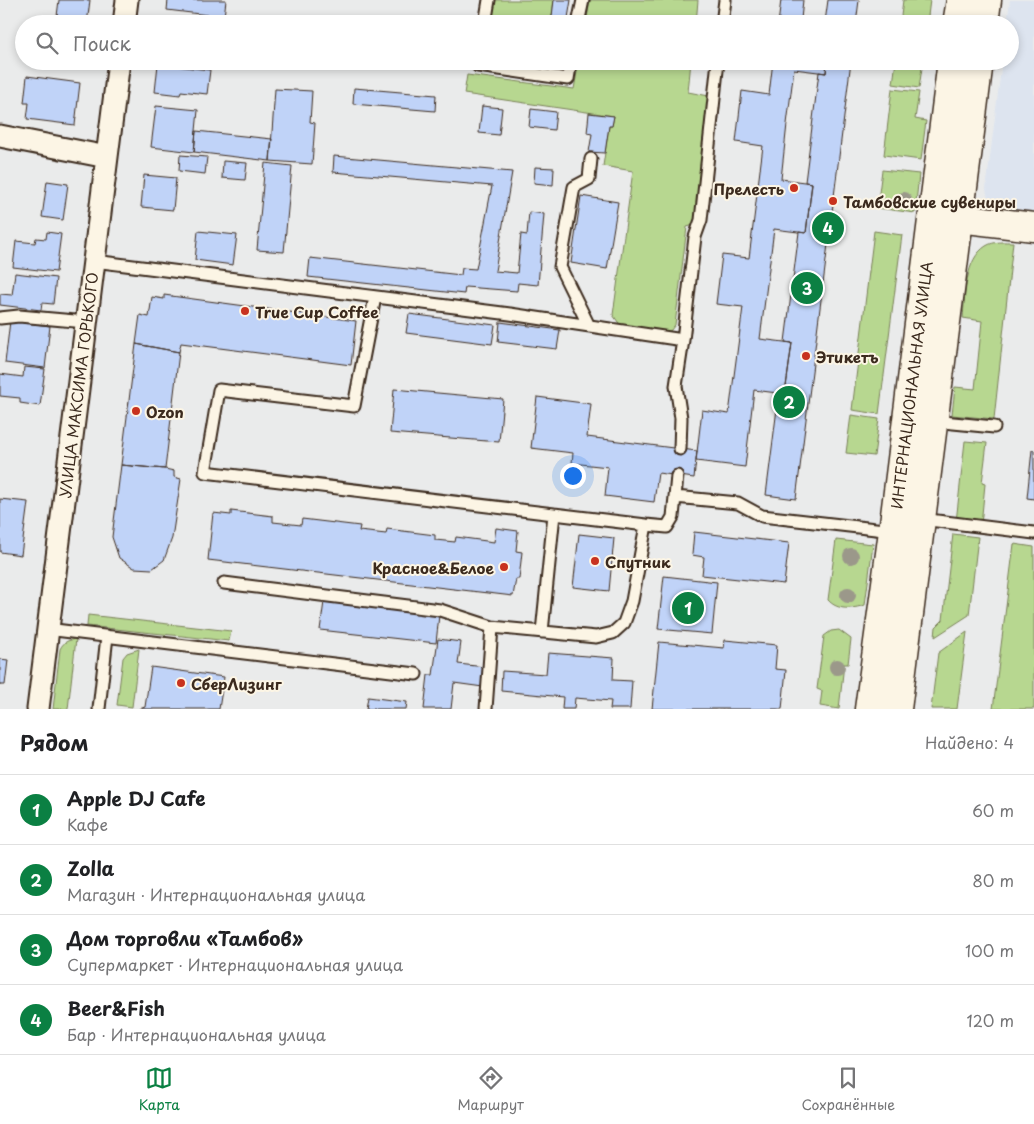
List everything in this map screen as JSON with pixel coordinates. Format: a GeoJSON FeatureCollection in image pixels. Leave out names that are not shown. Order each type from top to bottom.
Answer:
{"type":"FeatureCollection","features":[{"type":"Feature","properties":{"kind":"main road"},"geometry":{"type":"LineString","coordinates":[[958,15],[961,0]]}},
{"type":"Feature","properties":{"kind":"main road"},"geometry":{"type":"LineString","coordinates":[[985,15],[987,0]]}},
{"type":"Feature","properties":{"kind":"main road","name":"ИНТЕРНАЦИОНАЛЬНАЯ УЛИЦА"},"geometry":{"type":"LineString","coordinates":[[869,709],[951,70]]}},
{"type":"Feature","properties":{"kind":"main road","name":"ИНТЕРНАЦИОНАЛЬНАЯ УЛИЦА"},"geometry":{"type":"LineString","coordinates":[[897,709],[978,70]]}},
{"type":"Feature","properties":{"kind":"main road"},"geometry":{"type":"LineString","coordinates":[[932,215],[1034,227]]}},
{"type":"Feature","properties":{"kind":"street"},"geometry":{"type":"LineString","coordinates":[[125,15],[127,0]]}},
{"type":"Feature","properties":{"kind":"street","name":"УЛИЦА МАКСИМА ГОРЬКОГО"},"geometry":{"type":"LineString","coordinates":[[38,709],[118,70]]}},
{"type":"Feature","properties":{"kind":"street"},"geometry":{"type":"LineString","coordinates":[[0,136],[107,157]]}},
{"type":"Feature","properties":{"kind":"lane"},"geometry":{"type":"LineString","coordinates":[[486,15],[489,0]]}},
{"type":"Feature","properties":{"kind":"lane"},"geometry":{"type":"LineString","coordinates":[[580,15],[583,0]]}},
{"type":"Feature","properties":{"kind":"lane"},"geometry":{"type":"LineString","coordinates":[[723,15],[725,0]]}},
{"type":"Feature","properties":{"kind":"lane"},"geometry":{"type":"LineString","coordinates":[[506,70],[568,79],[570,70]]}},
{"type":"Feature","properties":{"kind":"lane"},"geometry":{"type":"LineString","coordinates":[[680,449],[681,418],[676,386],[695,237],[701,220],[717,70]]}},
{"type":"Feature","properties":{"kind":"lane"},"geometry":{"type":"LineString","coordinates":[[588,326],[560,267],[574,187],[589,179],[591,159]]}},
{"type":"Feature","properties":{"kind":"lane"},"geometry":{"type":"LineString","coordinates":[[94,261],[375,297],[683,340]]}},
{"type":"Feature","properties":{"kind":"lane"},"geometry":{"type":"LineString","coordinates":[[375,297],[354,406],[219,390],[205,472],[667,527],[673,517],[677,476]]}},
{"type":"Feature","properties":{"kind":"lane"},"geometry":{"type":"LineString","coordinates":[[0,318],[19,316],[86,322]]}},
{"type":"Feature","properties":{"kind":"lane"},"geometry":{"type":"LineString","coordinates":[[933,421],[994,427]]}},
{"type":"Feature","properties":{"kind":"lane"},"geometry":{"type":"LineString","coordinates":[[674,497],[738,503],[762,516],[893,532]]}},
{"type":"Feature","properties":{"kind":"lane"},"geometry":{"type":"LineString","coordinates":[[542,632],[554,514]]}},
{"type":"Feature","properties":{"kind":"lane"},"geometry":{"type":"LineString","coordinates":[[920,520],[1034,533]]}},
{"type":"Feature","properties":{"kind":"lane"},"geometry":{"type":"LineString","coordinates":[[224,583],[440,610],[492,627],[596,637],[613,633],[624,623],[632,601],[646,525]]}},
{"type":"Feature","properties":{"kind":"lane"},"geometry":{"type":"LineString","coordinates":[[486,709],[492,627]]}},
{"type":"Feature","properties":{"kind":"lane"},"geometry":{"type":"LineString","coordinates":[[47,629],[416,674]]}},
{"type":"Feature","properties":{"kind":"lane"},"geometry":{"type":"LineString","coordinates":[[99,709],[108,636]]}},
{"type":"Feature","properties":{"kind":"shaded area"},"geometry":{"type":"Polygon","coordinates":[[[1010,0],[1034,0],[1034,212],[989,204],[986,189],[1001,70],[1019,70],[1019,15],[1008,15],[1010,0]]]}},
{"type":"Feature","properties":{"kind":"green space"},"geometry":{"type":"Polygon","coordinates":[[[495,0],[554,0],[552,15],[493,15],[495,0]]]}},
{"type":"Feature","properties":{"kind":"green space"},"geometry":{"type":"Polygon","coordinates":[[[590,0],[698,0],[697,15],[588,15],[590,0]]]}},
{"type":"Feature","properties":{"kind":"green space"},"geometry":{"type":"Polygon","coordinates":[[[903,0],[930,0],[928,15],[901,15],[903,0]]]}},
{"type":"Feature","properties":{"kind":"green space"},"geometry":{"type":"Polygon","coordinates":[[[577,70],[690,70],[688,92],[709,96],[696,220],[694,225],[687,227],[675,325],[670,331],[621,326],[613,315],[633,171],[603,166],[609,126],[612,126],[614,116],[464,94],[467,75],[574,89],[577,70]]]}},
{"type":"Feature","properties":{"kind":"green space"},"geometry":{"type":"Polygon","coordinates":[[[895,70],[922,70],[919,88],[893,84],[895,70]]]}},
{"type":"Feature","properties":{"kind":"green space"},"geometry":{"type":"Polygon","coordinates":[[[892,89],[919,92],[915,119],[926,121],[921,160],[884,155],[892,89]]]}},
{"type":"Feature","properties":{"kind":"green space"},"geometry":{"type":"Polygon","coordinates":[[[882,170],[919,174],[915,213],[877,208],[882,170]]]}},
{"type":"Feature","properties":{"kind":"green space"},"geometry":{"type":"Polygon","coordinates":[[[874,231],[902,235],[879,414],[852,410],[874,231]]]}},
{"type":"Feature","properties":{"kind":"green space"},"geometry":{"type":"Polygon","coordinates":[[[1013,242],[994,419],[952,415],[955,387],[975,389],[982,321],[963,318],[967,279],[970,269],[979,252],[989,244],[1013,242]]]}},
{"type":"Feature","properties":{"kind":"green space"},"geometry":{"type":"Polygon","coordinates":[[[851,415],[879,419],[874,456],[846,453],[851,415]]]}},
{"type":"Feature","properties":{"kind":"green space"},"geometry":{"type":"Polygon","coordinates":[[[965,441],[987,443],[982,483],[985,484],[981,525],[956,522],[965,441]]]}},
{"type":"Feature","properties":{"kind":"green space"},"geometry":{"type":"Polygon","coordinates":[[[953,534],[978,537],[969,615],[935,637],[936,627],[943,620],[953,534]]]}},
{"type":"Feature","properties":{"kind":"green space"},"geometry":{"type":"Polygon","coordinates":[[[836,540],[873,544],[865,605],[845,608],[836,606],[828,600],[836,540]]]}},
{"type":"Feature","properties":{"kind":"green space"},"geometry":{"type":"Polygon","coordinates":[[[1014,544],[1034,547],[1034,709],[993,709],[1014,544]]]}},
{"type":"Feature","properties":{"kind":"green space"},"geometry":{"type":"Polygon","coordinates":[[[88,615],[231,631],[229,641],[87,626],[88,615]]]}},
{"type":"Feature","properties":{"kind":"green space"},"geometry":{"type":"Polygon","coordinates":[[[839,630],[851,639],[848,664],[844,664],[839,709],[820,706],[822,691],[817,689],[824,636],[831,631],[839,630]]]}},
{"type":"Feature","properties":{"kind":"green space"},"geometry":{"type":"Polygon","coordinates":[[[967,632],[957,709],[931,709],[938,653],[967,632]]]}},
{"type":"Feature","properties":{"kind":"green space"},"geometry":{"type":"Polygon","coordinates":[[[76,639],[68,709],[53,709],[60,649],[67,641],[76,639]]]}},
{"type":"Feature","properties":{"kind":"green space"},"geometry":{"type":"Polygon","coordinates":[[[139,649],[132,707],[117,705],[123,658],[127,653],[139,649]]]}},
{"type":"Feature","properties":{"kind":"building"},"geometry":{"type":"Polygon","coordinates":[[[59,0],[90,0],[88,15],[57,15],[59,0]]]}},
{"type":"Feature","properties":{"kind":"building"},"geometry":{"type":"Polygon","coordinates":[[[168,0],[226,0],[224,15],[167,10],[168,0]]]}},
{"type":"Feature","properties":{"kind":"building"},"geometry":{"type":"Polygon","coordinates":[[[554,0],[571,0],[568,15],[552,15],[554,0]]]}},
{"type":"Feature","properties":{"kind":"building"},"geometry":{"type":"Polygon","coordinates":[[[781,0],[803,0],[801,15],[779,15],[781,0]]]}},
{"type":"Feature","properties":{"kind":"building"},"geometry":{"type":"Polygon","coordinates":[[[828,0],[859,0],[857,15],[826,15],[828,0]]]}},
{"type":"Feature","properties":{"kind":"building"},"geometry":{"type":"Polygon","coordinates":[[[157,70],[210,70],[207,94],[181,91],[180,95],[155,92],[157,70]]]}},
{"type":"Feature","properties":{"kind":"building"},"geometry":{"type":"Polygon","coordinates":[[[772,70],[794,70],[781,179],[812,183],[806,233],[774,229],[760,339],[792,343],[785,394],[754,390],[745,467],[696,461],[702,410],[729,414],[743,307],[716,304],[722,255],[749,258],[763,146],[736,142],[742,91],[769,95],[772,70]]]}},
{"type":"Feature","properties":{"kind":"building"},"geometry":{"type":"Polygon","coordinates":[[[802,70],[826,70],[826,73],[802,70]]]}},
{"type":"Feature","properties":{"kind":"building"},"geometry":{"type":"Polygon","coordinates":[[[826,70],[850,70],[796,499],[766,495],[779,393],[785,394],[792,343],[785,342],[799,232],[806,233],[812,183],[805,182],[819,72],[826,73],[826,70]]]}},
{"type":"Feature","properties":{"kind":"building"},"geometry":{"type":"Polygon","coordinates":[[[27,76],[80,83],[75,125],[27,119],[29,103],[24,103],[27,76]]]}},
{"type":"Feature","properties":{"kind":"building"},"geometry":{"type":"Polygon","coordinates":[[[354,88],[436,95],[435,111],[353,104],[354,88]]]}},
{"type":"Feature","properties":{"kind":"building"},"geometry":{"type":"Polygon","coordinates":[[[275,89],[312,91],[310,122],[315,123],[312,164],[270,161],[275,89]]]}},
{"type":"Feature","properties":{"kind":"building"},"geometry":{"type":"Polygon","coordinates":[[[156,106],[198,110],[194,152],[151,147],[156,106]]]}},
{"type":"Feature","properties":{"kind":"building"},"geometry":{"type":"Polygon","coordinates":[[[482,106],[502,108],[499,135],[479,133],[482,106]]]}},
{"type":"Feature","properties":{"kind":"building"},"geometry":{"type":"Polygon","coordinates":[[[531,109],[556,112],[554,130],[529,127],[531,109]]]}},
{"type":"Feature","properties":{"kind":"building"},"geometry":{"type":"Polygon","coordinates":[[[589,113],[614,116],[612,126],[609,126],[605,153],[589,152],[592,134],[587,133],[589,113]]]}},
{"type":"Feature","properties":{"kind":"building"},"geometry":{"type":"Polygon","coordinates":[[[196,131],[272,139],[270,161],[194,152],[196,131]]]}},
{"type":"Feature","properties":{"kind":"building"},"geometry":{"type":"Polygon","coordinates":[[[180,155],[207,157],[205,174],[179,171],[180,155]]]}},
{"type":"Feature","properties":{"kind":"building"},"geometry":{"type":"Polygon","coordinates":[[[334,156],[512,172],[495,271],[517,273],[521,234],[527,235],[529,212],[544,214],[538,285],[518,283],[517,291],[465,287],[464,294],[308,277],[310,258],[461,275],[462,268],[476,269],[492,186],[333,172],[334,156]]]}},
{"type":"Feature","properties":{"kind":"building"},"geometry":{"type":"Polygon","coordinates":[[[223,161],[247,163],[245,180],[222,178],[223,161]]]}},
{"type":"Feature","properties":{"kind":"building"},"geometry":{"type":"Polygon","coordinates":[[[265,163],[292,166],[284,252],[257,250],[265,163]]]}},
{"type":"Feature","properties":{"kind":"building"},"geometry":{"type":"Polygon","coordinates":[[[535,167],[554,168],[553,185],[534,183],[535,167]]]}},
{"type":"Feature","properties":{"kind":"building"},"geometry":{"type":"Polygon","coordinates":[[[144,175],[176,178],[173,210],[141,207],[144,175]]]}},
{"type":"Feature","properties":{"kind":"building"},"geometry":{"type":"Polygon","coordinates":[[[47,181],[68,184],[63,220],[42,217],[47,181]]]}},
{"type":"Feature","properties":{"kind":"building"},"geometry":{"type":"Polygon","coordinates":[[[581,196],[618,202],[607,269],[571,263],[581,196]]]}},
{"type":"Feature","properties":{"kind":"building"},"geometry":{"type":"Polygon","coordinates":[[[198,231],[237,235],[233,265],[195,260],[198,231]]]}},
{"type":"Feature","properties":{"kind":"building"},"geometry":{"type":"Polygon","coordinates":[[[47,232],[61,234],[56,272],[13,267],[16,241],[35,243],[36,238],[46,239],[47,232]]]}},
{"type":"Feature","properties":{"kind":"building"},"geometry":{"type":"Polygon","coordinates":[[[15,273],[56,278],[53,304],[42,303],[41,310],[0,305],[0,294],[12,295],[15,273]]]}},
{"type":"Feature","properties":{"kind":"building"},"geometry":{"type":"Polygon","coordinates":[[[164,295],[356,321],[351,365],[181,343],[179,352],[136,344],[140,315],[149,317],[152,297],[164,299],[164,295]]]}},
{"type":"Feature","properties":{"kind":"building"},"geometry":{"type":"Polygon","coordinates":[[[409,314],[495,325],[492,344],[406,333],[409,314]]]}},
{"type":"Feature","properties":{"kind":"building"},"geometry":{"type":"Polygon","coordinates":[[[10,321],[50,326],[45,368],[5,363],[10,321]]]}},
{"type":"Feature","properties":{"kind":"building"},"geometry":{"type":"Polygon","coordinates":[[[500,322],[560,330],[557,349],[498,342],[500,322]]]}},
{"type":"Feature","properties":{"kind":"building"},"geometry":{"type":"Polygon","coordinates":[[[136,344],[179,352],[165,469],[121,465],[136,344]]]}},
{"type":"Feature","properties":{"kind":"building"},"geometry":{"type":"Polygon","coordinates":[[[24,367],[45,369],[40,406],[20,403],[20,398],[0,396],[0,374],[23,377],[24,367]]]}},
{"type":"Feature","properties":{"kind":"building"},"geometry":{"type":"Polygon","coordinates":[[[394,389],[503,399],[499,442],[390,433],[394,389]]]}},
{"type":"Feature","properties":{"kind":"building"},"geometry":{"type":"Polygon","coordinates":[[[537,397],[591,404],[587,437],[697,451],[694,478],[658,473],[654,502],[605,496],[608,467],[572,463],[573,453],[531,448],[537,397]]]}},
{"type":"Feature","properties":{"kind":"building"},"geometry":{"type":"Polygon","coordinates":[[[1032,450],[1034,450],[1034,499],[1027,498],[1032,450]]]}},
{"type":"Feature","properties":{"kind":"building"},"geometry":{"type":"Polygon","coordinates":[[[121,465],[174,471],[174,477],[181,479],[172,538],[164,560],[152,569],[134,568],[119,558],[112,537],[121,465]]]}},
{"type":"Feature","properties":{"kind":"building"},"geometry":{"type":"Polygon","coordinates":[[[0,499],[28,502],[21,555],[0,552],[0,499]]]}},
{"type":"Feature","properties":{"kind":"building"},"geometry":{"type":"Polygon","coordinates":[[[231,511],[273,516],[273,522],[301,525],[302,519],[360,526],[359,531],[386,534],[387,529],[435,535],[435,540],[455,542],[456,537],[494,542],[496,528],[518,531],[516,551],[522,552],[519,579],[516,579],[513,596],[208,560],[213,513],[231,515],[231,511]]]}},
{"type":"Feature","properties":{"kind":"building"},"geometry":{"type":"Polygon","coordinates":[[[694,532],[789,543],[784,584],[702,575],[704,557],[692,555],[694,532]]]}},
{"type":"Feature","properties":{"kind":"building"},"geometry":{"type":"Polygon","coordinates":[[[579,534],[614,538],[609,591],[573,587],[579,534]]]}},
{"type":"Feature","properties":{"kind":"building"},"geometry":{"type":"Polygon","coordinates":[[[664,576],[717,582],[712,634],[658,629],[664,576]]]}},
{"type":"Feature","properties":{"kind":"building"},"geometry":{"type":"Polygon","coordinates":[[[324,602],[439,615],[436,643],[320,630],[324,602]]]}},
{"type":"Feature","properties":{"kind":"building"},"geometry":{"type":"Polygon","coordinates":[[[438,639],[461,642],[458,664],[485,667],[483,687],[454,683],[451,709],[424,709],[428,675],[433,675],[438,639]]]}},
{"type":"Feature","properties":{"kind":"building"},"geometry":{"type":"Polygon","coordinates":[[[725,640],[777,645],[775,669],[786,670],[782,709],[652,709],[659,642],[724,648],[725,640]]]}},
{"type":"Feature","properties":{"kind":"building"},"geometry":{"type":"Polygon","coordinates":[[[548,653],[614,658],[613,680],[632,681],[630,709],[610,709],[611,701],[575,698],[574,709],[562,709],[563,697],[501,691],[502,671],[546,674],[548,653]]]}},
{"type":"Feature","properties":{"kind":"building"},"geometry":{"type":"Polygon","coordinates":[[[0,659],[8,660],[5,685],[0,685],[0,659]]]}},
{"type":"Feature","properties":{"kind":"building"},"geometry":{"type":"Polygon","coordinates":[[[151,667],[224,677],[219,709],[139,709],[145,707],[151,667]]]}},
{"type":"Feature","properties":{"kind":"building"},"geometry":{"type":"Polygon","coordinates":[[[368,697],[407,702],[406,709],[366,709],[368,697]]]}},
{"type":"Feature","properties":{"kind":"place","name":"Прелесть"},"geometry":{"type":"Point","coordinates":[794,188]}},
{"type":"Feature","properties":{"kind":"place","name":"Тамбовские сувениры"},"geometry":{"type":"Point","coordinates":[833,201]}},
{"type":"Feature","properties":{"kind":"place","name":"Beer&Fish"},"geometry":{"type":"Point","coordinates":[828,228]}},
{"type":"Feature","properties":{"kind":"place","name":"Дом торговли «Тамбов»"},"geometry":{"type":"Point","coordinates":[807,288]}},
{"type":"Feature","properties":{"kind":"place","name":"True Cup Coffee"},"geometry":{"type":"Point","coordinates":[245,311]}},
{"type":"Feature","properties":{"kind":"place","name":"Этикетъ"},"geometry":{"type":"Point","coordinates":[806,356]}},
{"type":"Feature","properties":{"kind":"place","name":"Zolla"},"geometry":{"type":"Point","coordinates":[789,402]}},
{"type":"Feature","properties":{"kind":"place","name":"Ozon"},"geometry":{"type":"Point","coordinates":[136,411]}},
{"type":"Feature","properties":{"kind":"place","name":"Спутник"},"geometry":{"type":"Point","coordinates":[595,561]}},
{"type":"Feature","properties":{"kind":"place","name":"Красное&Белое"},"geometry":{"type":"Point","coordinates":[504,567]}},
{"type":"Feature","properties":{"kind":"place","name":"Apple DJ Cafe"},"geometry":{"type":"Point","coordinates":[688,608]}},
{"type":"Feature","properties":{"kind":"place","name":"СберЛизинг"},"geometry":{"type":"Point","coordinates":[181,683]}}]}
